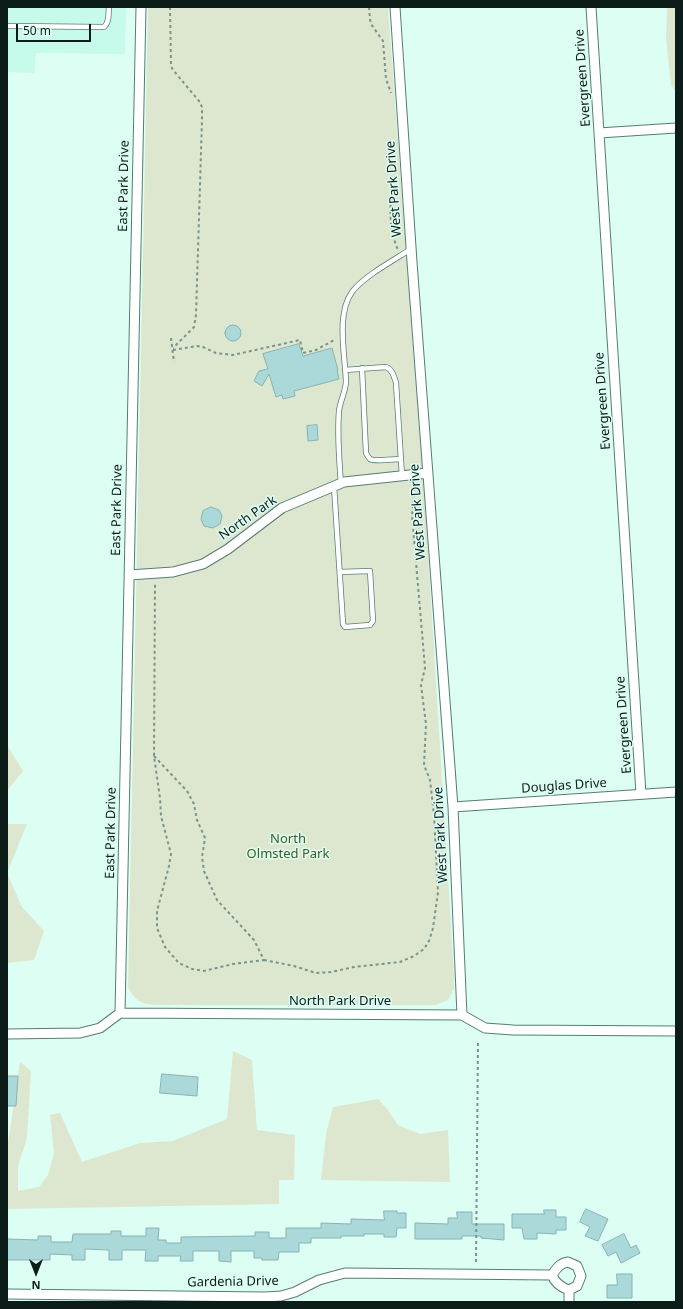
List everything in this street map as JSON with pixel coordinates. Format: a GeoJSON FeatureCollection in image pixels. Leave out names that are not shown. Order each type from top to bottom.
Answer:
{"type":"FeatureCollection","features":[{"type":"Feature","properties":{"kind":"street","name":"East Park Drive"},"geometry":{"type":"LineString","coordinates":[[120,1013],[141,7]]}},
{"type":"Feature","properties":{"kind":"street","name":"West Park Drive"},"geometry":{"type":"LineString","coordinates":[[395,7],[411,249],[453,807],[462,1015]]}},
{"type":"Feature","properties":{"kind":"street","name":"Evergreen Drive"},"geometry":{"type":"LineString","coordinates":[[591,7],[642,794]]}},
{"type":"Feature","properties":{"kind":"street"},"geometry":{"type":"LineString","coordinates":[[599,133],[676,128]]}},
{"type":"Feature","properties":{"kind":"street","name":"North Park"},"geometry":{"type":"LineString","coordinates":[[129,575],[173,572],[203,564],[228,549],[282,508],[338,485],[428,474]]}},
{"type":"Feature","properties":{"kind":"street","name":"Douglas Drive"},"geometry":{"type":"LineString","coordinates":[[453,807],[676,792]]}},
{"type":"Feature","properties":{"kind":"street"},"geometry":{"type":"LineString","coordinates":[[7,1034],[80,1032],[100,1028],[120,1013]]}},
{"type":"Feature","properties":{"kind":"street","name":"North Park Drive"},"geometry":{"type":"LineString","coordinates":[[120,1013],[462,1015],[485,1028],[506,1030],[676,1031]]}},
{"type":"Feature","properties":{"kind":"street"},"geometry":{"type":"LineString","coordinates":[[565,1262],[568,1262],[577,1266],[581,1276],[580,1282],[577,1286],[569,1290],[562,1288],[557,1284],[552,1275],[558,1267],[565,1262]]}},
{"type":"Feature","properties":{"kind":"street","name":"Gardenia Drive"},"geometry":{"type":"LineString","coordinates":[[7,1294],[265,1297],[281,1296],[295,1292],[319,1280],[346,1273],[552,1275]]}},
{"type":"Feature","properties":{"kind":"street"},"geometry":{"type":"LineString","coordinates":[[569,1290],[569,1302]]}},
{"type":"Feature","properties":{"kind":"lane"},"geometry":{"type":"LineString","coordinates":[[7,26],[104,27],[108,21],[109,7]]}},
{"type":"Feature","properties":{"kind":"lane"},"geometry":{"type":"LineString","coordinates":[[340,572],[370,571],[373,621],[370,625],[346,627],[343,624],[340,572],[338,433],[340,408],[346,383],[344,315],[346,302],[352,291],[364,280],[411,249]]}},
{"type":"Feature","properties":{"kind":"lane"},"geometry":{"type":"LineString","coordinates":[[345,370],[386,367],[389,368],[392,373],[396,383],[402,476]]}},
{"type":"Feature","properties":{"kind":"lane"},"geometry":{"type":"LineString","coordinates":[[362,368],[366,453],[368,458],[371,460],[401,459]]}},
{"type":"Feature","properties":{"kind":"path"},"geometry":{"type":"LineString","coordinates":[[170,7],[171,66],[199,101],[202,107],[196,315],[194,327],[173,349]]}},
{"type":"Feature","properties":{"kind":"path"},"geometry":{"type":"LineString","coordinates":[[369,7],[371,24],[383,41],[386,79],[393,98]]}},
{"type":"Feature","properties":{"kind":"path"},"geometry":{"type":"LineString","coordinates":[[398,184],[391,202],[393,236],[398,250]]}},
{"type":"Feature","properties":{"kind":"path"},"geometry":{"type":"LineString","coordinates":[[173,349],[197,346],[216,353],[233,355],[300,340],[303,353],[316,350],[344,335]]}},
{"type":"Feature","properties":{"kind":"path"},"geometry":{"type":"LineString","coordinates":[[171,338],[174,362]]}},
{"type":"Feature","properties":{"kind":"path"},"geometry":{"type":"LineString","coordinates":[[155,582],[154,756],[161,816],[170,854],[169,866],[157,911],[157,928],[165,947],[179,963],[192,969],[204,971],[233,964],[264,960],[294,966],[316,973],[400,962],[414,956],[424,948],[429,941],[437,908],[438,892],[434,815],[430,780],[424,765],[426,724],[421,685],[425,668],[412,515],[415,485]]}},
{"type":"Feature","properties":{"kind":"path"},"geometry":{"type":"LineString","coordinates":[[154,756],[187,791],[194,804],[197,820],[205,838],[202,857],[204,871],[217,900],[254,940],[264,960]]}},
{"type":"Feature","properties":{"kind":"path"},"geometry":{"type":"LineString","coordinates":[[476,1262],[478,1041]]}},
{"type":"Feature","properties":{"kind":"shaded area"},"geometry":{"type":"Polygon","coordinates":[[[7,7],[126,7],[125,54],[36,53],[34,73],[7,72],[7,7]]]}},
{"type":"Feature","properties":{"kind":"green space","name":"North Olmsted Park"},"geometry":{"type":"Polygon","coordinates":[[[148,7],[388,7],[426,519],[454,975],[454,989],[448,1000],[435,1005],[154,1005],[138,1000],[128,987],[148,7]]]}},
{"type":"Feature","properties":{"kind":"green space"},"geometry":{"type":"Polygon","coordinates":[[[667,7],[676,7],[676,92],[671,85],[666,38],[667,7]]]}},
{"type":"Feature","properties":{"kind":"green space"},"geometry":{"type":"Polygon","coordinates":[[[7,745],[23,771],[7,791],[7,745]]]}},
{"type":"Feature","properties":{"kind":"green space"},"geometry":{"type":"Polygon","coordinates":[[[7,824],[27,824],[7,873],[7,824]]]}},
{"type":"Feature","properties":{"kind":"green space"},"geometry":{"type":"Polygon","coordinates":[[[7,873],[22,907],[44,931],[34,960],[7,963],[7,873]]]}},
{"type":"Feature","properties":{"kind":"green space"},"geometry":{"type":"Polygon","coordinates":[[[233,1051],[252,1060],[257,1130],[295,1135],[294,1180],[279,1180],[279,1204],[7,1209],[7,1150],[20,1062],[31,1071],[27,1138],[18,1166],[18,1191],[39,1187],[48,1175],[54,1154],[50,1115],[60,1113],[82,1162],[140,1143],[173,1141],[227,1119],[233,1051]]]}},
{"type":"Feature","properties":{"kind":"green space"},"geometry":{"type":"Polygon","coordinates":[[[378,1099],[398,1125],[420,1134],[448,1130],[450,1182],[321,1180],[326,1134],[333,1107],[378,1099]]]}},
{"type":"Feature","properties":{"kind":"building"},"geometry":{"type":"Polygon","coordinates":[[[233,325],[239,327],[241,333],[239,339],[233,341],[227,339],[225,333],[227,327],[233,325]]]}},
{"type":"Feature","properties":{"kind":"building"},"geometry":{"type":"Polygon","coordinates":[[[299,344],[303,356],[332,348],[339,379],[294,391],[295,396],[283,399],[282,395],[276,397],[269,374],[262,386],[254,381],[259,371],[268,369],[263,354],[299,344]]]}},
{"type":"Feature","properties":{"kind":"building"},"geometry":{"type":"Polygon","coordinates":[[[317,425],[318,440],[308,441],[307,426],[317,425]]]}},
{"type":"Feature","properties":{"kind":"building"},"geometry":{"type":"Polygon","coordinates":[[[211,507],[219,510],[222,516],[220,524],[213,528],[204,526],[201,519],[203,511],[211,507]]]}},
{"type":"Feature","properties":{"kind":"building"},"geometry":{"type":"Polygon","coordinates":[[[162,1074],[198,1077],[197,1096],[160,1093],[162,1074]]]}},
{"type":"Feature","properties":{"kind":"building"},"geometry":{"type":"Polygon","coordinates":[[[7,1076],[18,1076],[16,1106],[7,1106],[7,1076]]]}},
{"type":"Feature","properties":{"kind":"building"},"geometry":{"type":"Polygon","coordinates":[[[586,1209],[608,1219],[598,1241],[585,1236],[590,1227],[580,1222],[586,1209]]]}},
{"type":"Feature","properties":{"kind":"building"},"geometry":{"type":"Polygon","coordinates":[[[544,1210],[556,1210],[556,1217],[566,1217],[566,1230],[556,1230],[556,1234],[537,1233],[537,1239],[524,1239],[522,1228],[512,1228],[512,1214],[544,1214],[544,1210]]]}},
{"type":"Feature","properties":{"kind":"building"},"geometry":{"type":"Polygon","coordinates":[[[384,1211],[406,1213],[406,1228],[397,1228],[396,1237],[384,1237],[384,1234],[364,1234],[364,1236],[341,1236],[341,1238],[311,1238],[311,1243],[299,1243],[299,1252],[279,1252],[278,1260],[262,1260],[262,1258],[254,1258],[254,1251],[231,1251],[231,1262],[219,1261],[219,1251],[193,1251],[193,1261],[180,1261],[181,1256],[158,1256],[158,1261],[145,1261],[146,1250],[122,1250],[122,1260],[109,1260],[109,1250],[85,1249],[85,1260],[72,1260],[72,1255],[50,1254],[50,1260],[7,1260],[7,1239],[38,1240],[38,1236],[51,1236],[51,1242],[72,1242],[73,1234],[111,1234],[111,1231],[121,1231],[121,1236],[146,1236],[146,1228],[159,1228],[158,1240],[166,1240],[166,1243],[181,1243],[181,1237],[255,1236],[255,1232],[269,1232],[269,1238],[286,1238],[286,1228],[321,1228],[321,1223],[351,1224],[351,1219],[384,1220],[384,1211]]]}},
{"type":"Feature","properties":{"kind":"building"},"geometry":{"type":"Polygon","coordinates":[[[457,1212],[472,1212],[472,1224],[504,1224],[504,1240],[481,1238],[481,1236],[462,1236],[462,1239],[415,1239],[415,1223],[448,1224],[448,1218],[457,1218],[457,1212]]]}},
{"type":"Feature","properties":{"kind":"building"},"geometry":{"type":"Polygon","coordinates":[[[624,1234],[631,1248],[636,1245],[640,1253],[621,1263],[616,1252],[608,1256],[602,1245],[624,1234]]]}},
{"type":"Feature","properties":{"kind":"building"},"geometry":{"type":"Polygon","coordinates":[[[617,1274],[632,1274],[632,1298],[607,1298],[607,1285],[617,1285],[617,1274]]]}}]}
